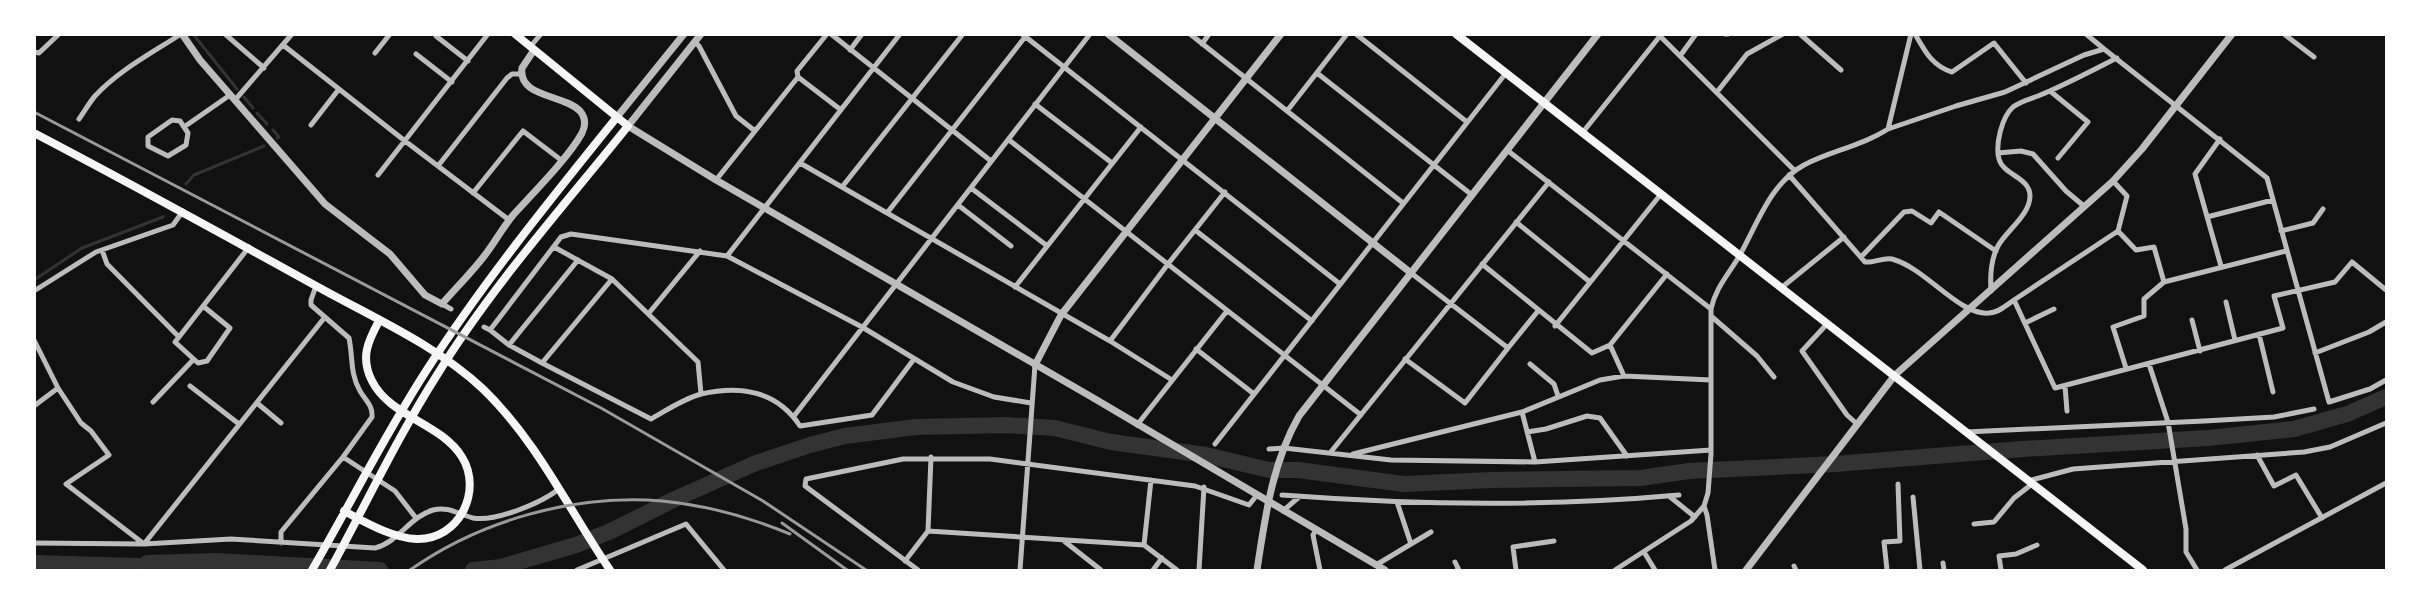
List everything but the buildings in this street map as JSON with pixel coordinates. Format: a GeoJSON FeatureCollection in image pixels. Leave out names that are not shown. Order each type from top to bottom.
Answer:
{"type":"FeatureCollection","features":[{"type":"Feature","properties":{"kind":"main road"},"geometry":{"type":"LineString","coordinates":[[330,570],[403,432],[437,375],[470,326],[628,126],[515,34]]}},
{"type":"Feature","properties":{"kind":"main road"},"geometry":{"type":"LineString","coordinates":[[1456,34],[2141,570]]}},
{"type":"Feature","properties":{"kind":"main road"},"geometry":{"type":"LineString","coordinates":[[312,570],[427,370],[460,320],[511,248],[617,117]]}},
{"type":"Feature","properties":{"kind":"main road"},"geometry":{"type":"LineString","coordinates":[[34,133],[249,247],[426,347],[458,369],[482,389],[530,444],[610,570]]}},
{"type":"Feature","properties":{"kind":"main road"},"geometry":{"type":"LineString","coordinates":[[344,511],[408,538],[424,539],[448,530],[456,522],[468,500],[471,486],[463,458],[446,440],[389,401],[372,381],[365,358],[367,346],[379,321]]}},
{"type":"Feature","properties":{"kind":"street"},"geometry":{"type":"LineString","coordinates":[[34,52],[39,53],[59,34]]}},
{"type":"Feature","properties":{"kind":"street"},"geometry":{"type":"LineString","coordinates":[[79,119],[94,97],[108,84],[131,66],[181,34],[200,60],[325,204],[390,254],[424,295],[451,309]]}},
{"type":"Feature","properties":{"kind":"street"},"geometry":{"type":"LineString","coordinates":[[225,34],[264,68]]}},
{"type":"Feature","properties":{"kind":"street"},"geometry":{"type":"LineString","coordinates":[[184,127],[233,98],[264,68],[292,34]]}},
{"type":"Feature","properties":{"kind":"street"},"geometry":{"type":"LineString","coordinates":[[375,53],[390,34]]}},
{"type":"Feature","properties":{"kind":"street"},"geometry":{"type":"LineString","coordinates":[[378,175],[489,34]]}},
{"type":"Feature","properties":{"kind":"street"},"geometry":{"type":"LineString","coordinates":[[442,304],[484,256],[510,220],[582,133],[584,118],[575,107],[530,88],[524,82],[521,74],[524,64],[541,34]]}},
{"type":"Feature","properties":{"kind":"street"},"geometry":{"type":"LineString","coordinates":[[617,117],[684,34]]}},
{"type":"Feature","properties":{"kind":"street"},"geometry":{"type":"LineString","coordinates":[[700,34],[628,126],[716,180],[1385,570]]}},
{"type":"Feature","properties":{"kind":"street"},"geometry":{"type":"LineString","coordinates":[[716,180],[798,76],[797,71],[829,34],[991,161]]}},
{"type":"Feature","properties":{"kind":"street"},"geometry":{"type":"LineString","coordinates":[[850,50],[862,34]]}},
{"type":"Feature","properties":{"kind":"street"},"geometry":{"type":"LineString","coordinates":[[727,256],[900,34]]}},
{"type":"Feature","properties":{"kind":"street"},"geometry":{"type":"LineString","coordinates":[[843,187],[963,34]]}},
{"type":"Feature","properties":{"kind":"street"},"geometry":{"type":"LineString","coordinates":[[794,416],[1090,34]]}},
{"type":"Feature","properties":{"kind":"street"},"geometry":{"type":"LineString","coordinates":[[1108,34],[1508,348]]}},
{"type":"Feature","properties":{"kind":"street"},"geometry":{"type":"LineString","coordinates":[[1190,34],[1403,203]]}},
{"type":"Feature","properties":{"kind":"street"},"geometry":{"type":"LineString","coordinates":[[1202,44],[1209,34]]}},
{"type":"Feature","properties":{"kind":"street"},"geometry":{"type":"LineString","coordinates":[[1020,570],[1035,364],[1061,315],[1281,34]]}},
{"type":"Feature","properties":{"kind":"street"},"geometry":{"type":"LineString","coordinates":[[1287,111],[1347,34]]}},
{"type":"Feature","properties":{"kind":"street"},"geometry":{"type":"LineString","coordinates":[[1356,34],[1467,122]]}},
{"type":"Feature","properties":{"kind":"street"},"geometry":{"type":"LineString","coordinates":[[1257,570],[1271,490],[1283,451],[1299,416],[1598,34]]}},
{"type":"Feature","properties":{"kind":"street"},"geometry":{"type":"LineString","coordinates":[[1680,56],[1696,34]]}},
{"type":"Feature","properties":{"kind":"street"},"geometry":{"type":"LineString","coordinates":[[1717,92],[1748,54],[1783,34]]}},
{"type":"Feature","properties":{"kind":"street"},"geometry":{"type":"LineString","coordinates":[[1800,34],[1841,70]]}},
{"type":"Feature","properties":{"kind":"street"},"geometry":{"type":"LineString","coordinates":[[2086,34],[2267,178],[2329,402],[2370,389],[2386,380]]}},
{"type":"Feature","properties":{"kind":"street"},"geometry":{"type":"LineString","coordinates":[[1746,570],[1894,375],[2113,181],[2177,105],[2232,34]]}},
{"type":"Feature","properties":{"kind":"street"},"geometry":{"type":"LineString","coordinates":[[2284,34],[2314,57]]}},
{"type":"Feature","properties":{"kind":"street"},"geometry":{"type":"LineString","coordinates":[[1583,132],[1659,35],[1795,171]]}},
{"type":"Feature","properties":{"kind":"street"},"geometry":{"type":"LineString","coordinates":[[1912,35],[1931,60],[1943,70],[1952,72],[1994,43],[2026,82]]}},
{"type":"Feature","properties":{"kind":"street"},"geometry":{"type":"LineString","coordinates":[[1888,129],[1912,35]]}},
{"type":"Feature","properties":{"kind":"street"},"geometry":{"type":"LineString","coordinates":[[436,36],[468,61]]}},
{"type":"Feature","properties":{"kind":"street"},"geometry":{"type":"LineString","coordinates":[[888,213],[1023,36],[1341,284]]}},
{"type":"Feature","properties":{"kind":"street"},"geometry":{"type":"LineString","coordinates":[[695,42],[699,45],[736,116],[755,131]]}},
{"type":"Feature","properties":{"kind":"street"},"geometry":{"type":"LineString","coordinates":[[283,45],[510,220]]}},
{"type":"Feature","properties":{"kind":"street"},"geometry":{"type":"LineString","coordinates":[[1615,570],[1695,517],[1704,506],[1708,490],[1711,452],[1711,309],[1714,296],[1739,256],[1765,207],[1789,175],[1815,160],[1878,136],[1888,129],[2005,92],[2084,55],[2104,49]]}},
{"type":"Feature","properties":{"kind":"street"},"geometry":{"type":"LineString","coordinates":[[416,54],[452,82]]}},
{"type":"Feature","properties":{"kind":"street"},"geometry":{"type":"LineString","coordinates":[[1991,291],[1990,277],[1996,250],[2024,211],[2030,198],[2028,187],[2002,166],[1998,153],[2005,117],[2023,101],[2117,58]]}},
{"type":"Feature","properties":{"kind":"street"},"geometry":{"type":"LineString","coordinates":[[1317,73],[1472,195]]}},
{"type":"Feature","properties":{"kind":"street"},"geometry":{"type":"LineString","coordinates":[[1215,444],[1506,73]]}},
{"type":"Feature","properties":{"kind":"street"},"geometry":{"type":"LineString","coordinates":[[438,166],[507,78],[512,74],[521,74]]}},
{"type":"Feature","properties":{"kind":"street"},"geometry":{"type":"LineString","coordinates":[[798,76],[841,110]]}},
{"type":"Feature","properties":{"kind":"street"},"geometry":{"type":"LineString","coordinates":[[311,125],[339,89]]}},
{"type":"Feature","properties":{"kind":"street"},"geometry":{"type":"LineString","coordinates":[[2050,90],[2088,122],[2058,158]]}},
{"type":"Feature","properties":{"kind":"street"},"geometry":{"type":"LineString","coordinates":[[1035,104],[1112,163]]}},
{"type":"Feature","properties":{"kind":"street"},"geometry":{"type":"LineString","coordinates":[[172,120],[180,121],[184,127],[188,133],[186,145],[168,156],[148,146],[148,137],[172,120]]}},
{"type":"Feature","properties":{"kind":"street"},"geometry":{"type":"LineString","coordinates":[[1015,287],[1141,127]]}},
{"type":"Feature","properties":{"kind":"street"},"geometry":{"type":"LineString","coordinates":[[473,193],[523,131],[561,160]]}},
{"type":"Feature","properties":{"kind":"street"},"geometry":{"type":"LineString","coordinates":[[2220,139],[2194,174],[2221,266]]}},
{"type":"Feature","properties":{"kind":"street"},"geometry":{"type":"LineString","coordinates":[[1009,140],[1361,415]]}},
{"type":"Feature","properties":{"kind":"street"},"geometry":{"type":"LineString","coordinates":[[1508,150],[1711,309]]}},
{"type":"Feature","properties":{"kind":"street"},"geometry":{"type":"LineString","coordinates":[[1998,153],[2021,151],[2033,154],[2066,191],[2085,207]]}},
{"type":"Feature","properties":{"kind":"street"},"geometry":{"type":"LineString","coordinates":[[800,163],[1061,315],[1110,341],[1172,380]]}},
{"type":"Feature","properties":{"kind":"street"},"geometry":{"type":"LineString","coordinates":[[1789,175],[1864,261],[1873,263],[1890,258],[1915,269],[1969,310],[1990,314],[2118,231],[2127,196],[2113,181]]}},
{"type":"Feature","properties":{"kind":"street"},"geometry":{"type":"LineString","coordinates":[[1330,453],[1549,182]]}},
{"type":"Feature","properties":{"kind":"street"},"geometry":{"type":"LineString","coordinates":[[971,188],[1046,245]]}},
{"type":"Feature","properties":{"kind":"street"},"geometry":{"type":"LineString","coordinates":[[1110,341],[1225,192]]}},
{"type":"Feature","properties":{"kind":"street"},"geometry":{"type":"LineString","coordinates":[[1555,326],[1661,194]]}},
{"type":"Feature","properties":{"kind":"street"},"geometry":{"type":"LineString","coordinates":[[2207,217],[2273,200]]}},
{"type":"Feature","properties":{"kind":"street"},"geometry":{"type":"LineString","coordinates":[[958,205],[1011,246]]}},
{"type":"Feature","properties":{"kind":"street"},"geometry":{"type":"LineString","coordinates":[[2281,231],[2313,223],[2323,209]]}},
{"type":"Feature","properties":{"kind":"street"},"geometry":{"type":"LineString","coordinates":[[34,291],[102,250],[173,225],[183,211]]}},
{"type":"Feature","properties":{"kind":"street"},"geometry":{"type":"LineString","coordinates":[[1861,257],[1904,212],[1912,211],[1931,223],[1939,212],[1996,250]]}},
{"type":"Feature","properties":{"kind":"street"},"geometry":{"type":"LineString","coordinates":[[1516,222],[1590,282]]}},
{"type":"Feature","properties":{"kind":"street"},"geometry":{"type":"LineString","coordinates":[[1195,230],[1312,321]]}},
{"type":"Feature","properties":{"kind":"street"},"geometry":{"type":"LineString","coordinates":[[2118,231],[2136,250],[2154,247],[2164,282]]}},
{"type":"Feature","properties":{"kind":"street"},"geometry":{"type":"LineString","coordinates":[[914,359],[872,415],[800,426],[794,416],[776,402],[760,393],[739,391],[701,394],[678,403],[651,419],[509,345],[487,328],[561,237],[571,234],[700,251],[727,256],[862,327],[953,382],[994,398],[1031,403]]}},
{"type":"Feature","properties":{"kind":"street"},"geometry":{"type":"LineString","coordinates":[[1781,288],[1844,237]]}},
{"type":"Feature","properties":{"kind":"street"},"geometry":{"type":"LineString","coordinates":[[203,306],[230,328],[207,361],[198,363],[175,342],[179,338],[203,306],[249,247]]}},
{"type":"Feature","properties":{"kind":"street"},"geometry":{"type":"LineString","coordinates":[[554,247],[612,279],[698,362],[701,394]]}},
{"type":"Feature","properties":{"kind":"street"},"geometry":{"type":"LineString","coordinates":[[102,250],[107,264],[179,338]]}},
{"type":"Feature","properties":{"kind":"street"},"geometry":{"type":"LineString","coordinates":[[649,314],[700,251]]}},
{"type":"Feature","properties":{"kind":"street"},"geometry":{"type":"LineString","coordinates":[[2126,368],[2113,327],[2144,316],[2145,299],[2164,282],[2286,251]]}},
{"type":"Feature","properties":{"kind":"street"},"geometry":{"type":"LineString","coordinates":[[509,345],[578,260]]}},
{"type":"Feature","properties":{"kind":"street"},"geometry":{"type":"LineString","coordinates":[[2014,300],[2055,388],[2283,328],[2274,296],[2335,282],[2352,262],[2386,290]]}},
{"type":"Feature","properties":{"kind":"street"},"geometry":{"type":"LineString","coordinates":[[1482,264],[1555,326],[1592,353],[1610,345],[1667,274]]}},
{"type":"Feature","properties":{"kind":"street"},"geometry":{"type":"LineString","coordinates":[[542,363],[612,279]]}},
{"type":"Feature","properties":{"kind":"street"},"geometry":{"type":"LineString","coordinates":[[281,543],[280,532],[369,423],[372,410],[353,375],[349,338],[311,305],[316,286]]}},
{"type":"Feature","properties":{"kind":"street"},"geometry":{"type":"LineString","coordinates":[[2226,302],[2235,340]]}},
{"type":"Feature","properties":{"kind":"street"},"geometry":{"type":"LineString","coordinates":[[2025,323],[2054,309]]}},
{"type":"Feature","properties":{"kind":"street"},"geometry":{"type":"LineString","coordinates":[[1405,359],[1465,403],[1538,311]]}},
{"type":"Feature","properties":{"kind":"street"},"geometry":{"type":"LineString","coordinates":[[1137,425],[1227,312]]}},
{"type":"Feature","properties":{"kind":"street"},"geometry":{"type":"LineString","coordinates":[[1711,316],[1757,356],[1774,377]]}},
{"type":"Feature","properties":{"kind":"street"},"geometry":{"type":"LineString","coordinates":[[144,544],[325,317]]}},
{"type":"Feature","properties":{"kind":"street"},"geometry":{"type":"LineString","coordinates":[[2192,320],[2200,351]]}},
{"type":"Feature","properties":{"kind":"street"},"geometry":{"type":"LineString","coordinates":[[2315,353],[2369,332],[2386,322]]}},
{"type":"Feature","properties":{"kind":"street"},"geometry":{"type":"LineString","coordinates":[[1827,324],[1802,351],[1847,416],[1857,424]]}},
{"type":"Feature","properties":{"kind":"street"},"geometry":{"type":"LineString","coordinates":[[2259,334],[2273,392]]}},
{"type":"Feature","properties":{"kind":"street"},"geometry":{"type":"LineString","coordinates":[[34,340],[58,388],[81,423],[91,431],[109,455],[66,484],[144,544]]}},
{"type":"Feature","properties":{"kind":"street"},"geometry":{"type":"LineString","coordinates":[[1610,345],[1624,376]]}},
{"type":"Feature","properties":{"kind":"street"},"geometry":{"type":"LineString","coordinates":[[1196,349],[1254,394]]}},
{"type":"Feature","properties":{"kind":"street"},"geometry":{"type":"LineString","coordinates":[[153,402],[193,360]]}},
{"type":"Feature","properties":{"kind":"street"},"geometry":{"type":"LineString","coordinates":[[1530,364],[1554,384],[1558,396]]}},
{"type":"Feature","properties":{"kind":"street"},"geometry":{"type":"LineString","coordinates":[[2149,364],[2168,422],[2186,530],[2186,552],[2197,570]]}},
{"type":"Feature","properties":{"kind":"street"},"geometry":{"type":"LineString","coordinates":[[1349,455],[1522,412],[1600,380],[1624,376],[1711,380]]}},
{"type":"Feature","properties":{"kind":"street"},"geometry":{"type":"LineString","coordinates":[[190,386],[239,424]]}},
{"type":"Feature","properties":{"kind":"street"},"geometry":{"type":"LineString","coordinates":[[2066,386],[2067,411]]}},
{"type":"Feature","properties":{"kind":"street"},"geometry":{"type":"LineString","coordinates":[[34,406],[58,388]]}},
{"type":"Feature","properties":{"kind":"street"},"geometry":{"type":"LineString","coordinates":[[256,403],[281,423]]}},
{"type":"Feature","properties":{"kind":"street"},"geometry":{"type":"LineString","coordinates":[[1969,434],[2274,417],[2314,409]]}},
{"type":"Feature","properties":{"kind":"street"},"geometry":{"type":"LineString","coordinates":[[1522,412],[1535,462]]}},
{"type":"Feature","properties":{"kind":"street"},"geometry":{"type":"LineString","coordinates":[[1527,432],[1594,416],[1600,418],[1627,456]]}},
{"type":"Feature","properties":{"kind":"street"},"geometry":{"type":"LineString","coordinates":[[1974,524],[1994,522],[2030,483],[2073,469],[2304,452],[2330,447],[2386,423]]}},
{"type":"Feature","properties":{"kind":"street"},"geometry":{"type":"LineString","coordinates":[[1269,449],[1391,460],[1535,462],[1711,452]]}},
{"type":"Feature","properties":{"kind":"street"},"geometry":{"type":"LineString","coordinates":[[2257,455],[2274,486],[2296,476],[2322,518]]}},
{"type":"Feature","properties":{"kind":"street"},"geometry":{"type":"LineString","coordinates":[[343,457],[395,491],[416,518]]}},
{"type":"Feature","properties":{"kind":"street"},"geometry":{"type":"LineString","coordinates":[[905,561],[928,531],[931,458]]}},
{"type":"Feature","properties":{"kind":"street"},"geometry":{"type":"LineString","coordinates":[[918,570],[805,486],[806,478],[903,459],[990,459],[1204,487],[1249,505],[1257,495]]}},
{"type":"Feature","properties":{"kind":"street"},"geometry":{"type":"LineString","coordinates":[[1144,545],[1151,480]]}},
{"type":"Feature","properties":{"kind":"street"},"geometry":{"type":"LineString","coordinates":[[2225,570],[2386,483]]}},
{"type":"Feature","properties":{"kind":"street"},"geometry":{"type":"LineString","coordinates":[[1887,570],[1884,542],[1900,541],[1898,484]]}},
{"type":"Feature","properties":{"kind":"street"},"geometry":{"type":"LineString","coordinates":[[1199,570],[1204,487]]}},
{"type":"Feature","properties":{"kind":"street"},"geometry":{"type":"LineString","coordinates":[[34,543],[144,544],[231,539],[375,548],[393,539],[416,518],[433,510],[450,509],[471,517],[488,518],[538,503],[559,489]]}},
{"type":"Feature","properties":{"kind":"street"},"geometry":{"type":"LineString","coordinates":[[1282,495],[1397,502],[1543,502],[1679,495]]}},
{"type":"Feature","properties":{"kind":"street"},"geometry":{"type":"LineString","coordinates":[[1669,496],[1695,517]]}},
{"type":"Feature","properties":{"kind":"street"},"geometry":{"type":"LineString","coordinates":[[1283,511],[1299,497]]}},
{"type":"Feature","properties":{"kind":"street"},"geometry":{"type":"LineString","coordinates":[[1913,497],[1920,570]]}},
{"type":"Feature","properties":{"kind":"street"},"geometry":{"type":"LineString","coordinates":[[1397,502],[1411,544]]}},
{"type":"Feature","properties":{"kind":"street"},"geometry":{"type":"LineString","coordinates":[[1704,506],[1716,570]]}},
{"type":"Feature","properties":{"kind":"street"},"geometry":{"type":"LineString","coordinates":[[577,570],[686,524],[724,570]]}},
{"type":"Feature","properties":{"kind":"street"},"geometry":{"type":"LineString","coordinates":[[1316,530],[1313,535],[1320,570]]}},
{"type":"Feature","properties":{"kind":"street"},"geometry":{"type":"LineString","coordinates":[[928,531],[1144,545],[1178,570]]}},
{"type":"Feature","properties":{"kind":"street"},"geometry":{"type":"LineString","coordinates":[[1376,565],[1431,532]]}},
{"type":"Feature","properties":{"kind":"street"},"geometry":{"type":"LineString","coordinates":[[1062,540],[1101,570]]}},
{"type":"Feature","properties":{"kind":"street"},"geometry":{"type":"LineString","coordinates":[[1516,570],[1513,547],[1554,541]]}},
{"type":"Feature","properties":{"kind":"street"},"geometry":{"type":"LineString","coordinates":[[2001,570],[1999,556],[2016,554],[2037,545]]}},
{"type":"Feature","properties":{"kind":"street"},"geometry":{"type":"LineString","coordinates":[[1644,552],[1655,570]]}},
{"type":"Feature","properties":{"kind":"street"},"geometry":{"type":"LineString","coordinates":[[1153,570],[1162,558]]}},
{"type":"Feature","properties":{"kind":"street"},"geometry":{"type":"LineString","coordinates":[[1455,562],[1458,570]]}},
{"type":"Feature","properties":{"kind":"street"},"geometry":{"type":"LineString","coordinates":[[1943,563],[1944,570]]}},
{"type":"Feature","properties":{"kind":"shaded area"},"geometry":{"type":"Polygon","coordinates":[[[35,555],[172,559],[167,567],[161,570],[35,570],[35,555]]]}},
{"type":"Feature","properties":{"kind":"waterway"},"geometry":{"type":"LineString","coordinates":[[193,34],[237,89]]}},
{"type":"Feature","properties":{"kind":"waterway"},"geometry":{"type":"LineString","coordinates":[[244,97],[253,108]]}},
{"type":"Feature","properties":{"kind":"waterway"},"geometry":{"type":"LineString","coordinates":[[257,113],[267,124]]}},
{"type":"Feature","properties":{"kind":"waterway"},"geometry":{"type":"LineString","coordinates":[[273,130],[279,137],[277,138]]}},
{"type":"Feature","properties":{"kind":"waterway"},"geometry":{"type":"LineString","coordinates":[[186,184],[194,175],[264,146]]}},
{"type":"Feature","properties":{"kind":"waterway"},"geometry":{"type":"LineString","coordinates":[[34,280],[82,248],[163,217]]}},
{"type":"Feature","properties":{"kind":"waterway"},"geometry":{"type":"LineString","coordinates":[[473,570],[501,567],[576,545],[756,463],[810,445],[845,436],[916,427],[1006,425],[1055,428],[1111,442],[1206,455],[1269,470],[1298,470],[1404,484],[1641,478],[1689,471],[1835,464],[2022,449],[2208,438],[2294,429],[2347,414],[2386,397]]}},
{"type":"Feature","properties":{"kind":"waterway"},"geometry":{"type":"LineString","coordinates":[[147,563],[215,561],[380,570]]}},
{"type":"Feature","properties":{"kind":"railway"},"geometry":{"type":"LineString","coordinates":[[34,112],[601,408],[763,501],[866,570]]}},
{"type":"Feature","properties":{"kind":"railway"},"geometry":{"type":"LineString","coordinates":[[410,570],[438,552],[498,524],[530,514],[595,502],[629,500],[695,505],[743,517],[790,534]]}},
{"type":"Feature","properties":{"kind":"railway"},"geometry":{"type":"LineString","coordinates":[[782,523],[847,570]]}}]}
